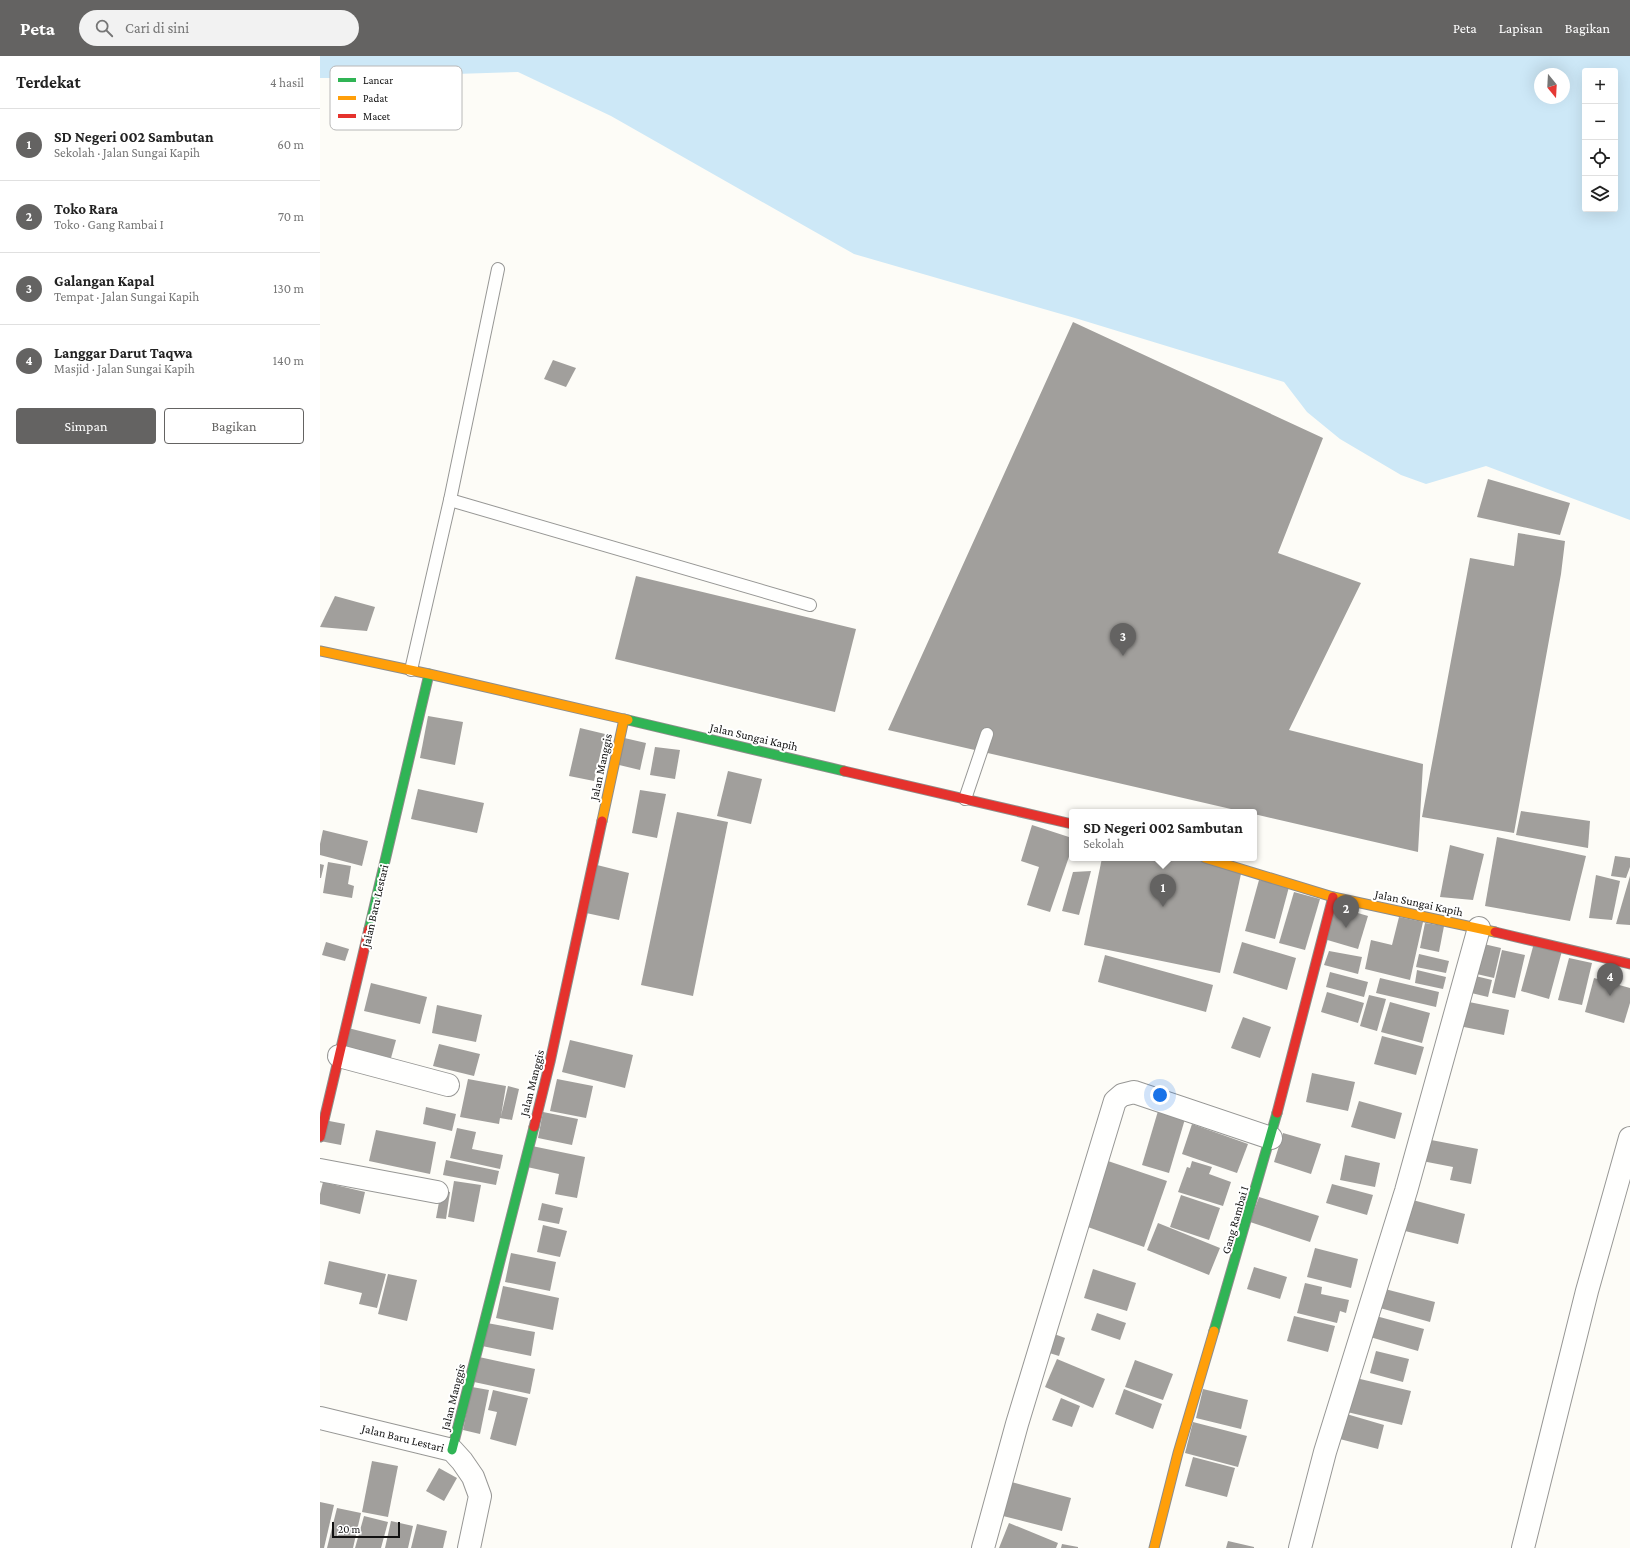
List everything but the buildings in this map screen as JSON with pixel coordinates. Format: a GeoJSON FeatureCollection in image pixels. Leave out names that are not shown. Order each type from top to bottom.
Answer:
{"type":"FeatureCollection","features":[{"type":"Feature","properties":{"kind":"street","name":"Jalan Sungai Kapih"},"geometry":{"type":"LineString","coordinates":[[320,651],[430,674],[1069,823]]}},
{"type":"Feature","properties":{"kind":"street","name":"Jalan Baru Lestari"},"geometry":{"type":"LineString","coordinates":[[320,1137],[430,674]]}},
{"type":"Feature","properties":{"kind":"street","name":"Jalan Manggis"},"geometry":{"type":"LineString","coordinates":[[452,1450],[550,1062],[624,719]]}},
{"type":"Feature","properties":{"kind":"street","name":"Jalan Sungai Kapih"},"geometry":{"type":"LineString","coordinates":[[1215,861],[1333,897],[1478,928],[1630,964]]}},
{"type":"Feature","properties":{"kind":"street","name":"Gang Rambai I"},"geometry":{"type":"LineString","coordinates":[[1154,1548],[1178,1453],[1271,1138],[1333,897]]}},
{"type":"Feature","properties":{"kind":"street"},"geometry":{"type":"LineString","coordinates":[[1300,1548],[1325,1452],[1406,1191],[1478,928]]}},
{"type":"Feature","properties":{"kind":"street"},"geometry":{"type":"LineString","coordinates":[[339,1056],[448,1085]]}},
{"type":"Feature","properties":{"kind":"street"},"geometry":{"type":"LineString","coordinates":[[983,1548],[1017,1424],[1115,1101],[1122,1095],[1134,1092],[1271,1138]]}},
{"type":"Feature","properties":{"kind":"street"},"geometry":{"type":"LineString","coordinates":[[1524,1548],[1587,1291],[1630,1138]]}},
{"type":"Feature","properties":{"kind":"street"},"geometry":{"type":"LineString","coordinates":[[320,1170],[437,1192]]}},
{"type":"Feature","properties":{"kind":"street","name":"Jalan Baru Lestari"},"geometry":{"type":"LineString","coordinates":[[320,1418],[452,1450],[473,1477],[480,1496],[469,1548]]}},
{"type":"Feature","properties":{"kind":"lane"},"geometry":{"type":"LineString","coordinates":[[411,670],[450,500],[498,269]]}},
{"type":"Feature","properties":{"kind":"lane"},"geometry":{"type":"LineString","coordinates":[[450,500],[810,605]]}},
{"type":"Feature","properties":{"kind":"lane"},"geometry":{"type":"LineString","coordinates":[[965,799],[987,734]]}},
{"type":"Feature","properties":{"kind":"water"},"geometry":{"type":"Polygon","coordinates":[[[320,56],[1630,56],[1630,520],[1486,466],[1426,484],[1401,475],[1340,439],[1307,412],[1284,382],[1075,318],[854,254],[611,116],[518,72],[462,74],[462,66],[330,66],[330,78],[320,78],[320,56]]]}},
{"type":"Feature","properties":{"kind":"traffic: fast"},"geometry":{"type":"LineString","coordinates":[[369,929],[429,674]]}},
{"type":"Feature","properties":{"kind":"traffic: fast"},"geometry":{"type":"LineString","coordinates":[[628,720],[844,771]]}},
{"type":"Feature","properties":{"kind":"traffic: fast"},"geometry":{"type":"LineString","coordinates":[[1214,1331],[1277,1113]]}},
{"type":"Feature","properties":{"kind":"traffic: fast"},"geometry":{"type":"LineString","coordinates":[[452,1450],[534,1127]]}},
{"type":"Feature","properties":{"kind":"traffic: slow"},"geometry":{"type":"LineString","coordinates":[[320,651],[429,674],[628,720]]}},
{"type":"Feature","properties":{"kind":"traffic: slow"},"geometry":{"type":"LineString","coordinates":[[602,821],[624,719]]}},
{"type":"Feature","properties":{"kind":"traffic: slow"},"geometry":{"type":"LineString","coordinates":[[1215,861],[1333,897],[1495,932]]}},
{"type":"Feature","properties":{"kind":"traffic: slow"},"geometry":{"type":"LineString","coordinates":[[1154,1548],[1178,1453],[1214,1331]]}},
{"type":"Feature","properties":{"kind":"traffic: jam"},"geometry":{"type":"LineString","coordinates":[[844,771],[1069,823]]}},
{"type":"Feature","properties":{"kind":"traffic: jam"},"geometry":{"type":"LineString","coordinates":[[534,1127],[550,1062],[602,821]]}},
{"type":"Feature","properties":{"kind":"traffic: jam"},"geometry":{"type":"LineString","coordinates":[[1277,1113],[1333,897]]}},
{"type":"Feature","properties":{"kind":"traffic: jam"},"geometry":{"type":"LineString","coordinates":[[320,1137],[369,929]]}},
{"type":"Feature","properties":{"kind":"traffic: jam"},"geometry":{"type":"LineString","coordinates":[[1495,932],[1630,964]]}},
{"type":"Feature","properties":{"kind":"place","name":"Galangan Kapal"},"geometry":{"type":"Point","coordinates":[1123,656]}},
{"type":"Feature","properties":{"kind":"place","name":"SD Negeri 002 Sambutan"},"geometry":{"type":"Point","coordinates":[1163,907]}},
{"type":"Feature","properties":{"kind":"place","name":"Toko Rara"},"geometry":{"type":"Point","coordinates":[1346,928]}},
{"type":"Feature","properties":{"kind":"place","name":"Langgar Darut Taqwa"},"geometry":{"type":"Point","coordinates":[1610,996]}}]}
